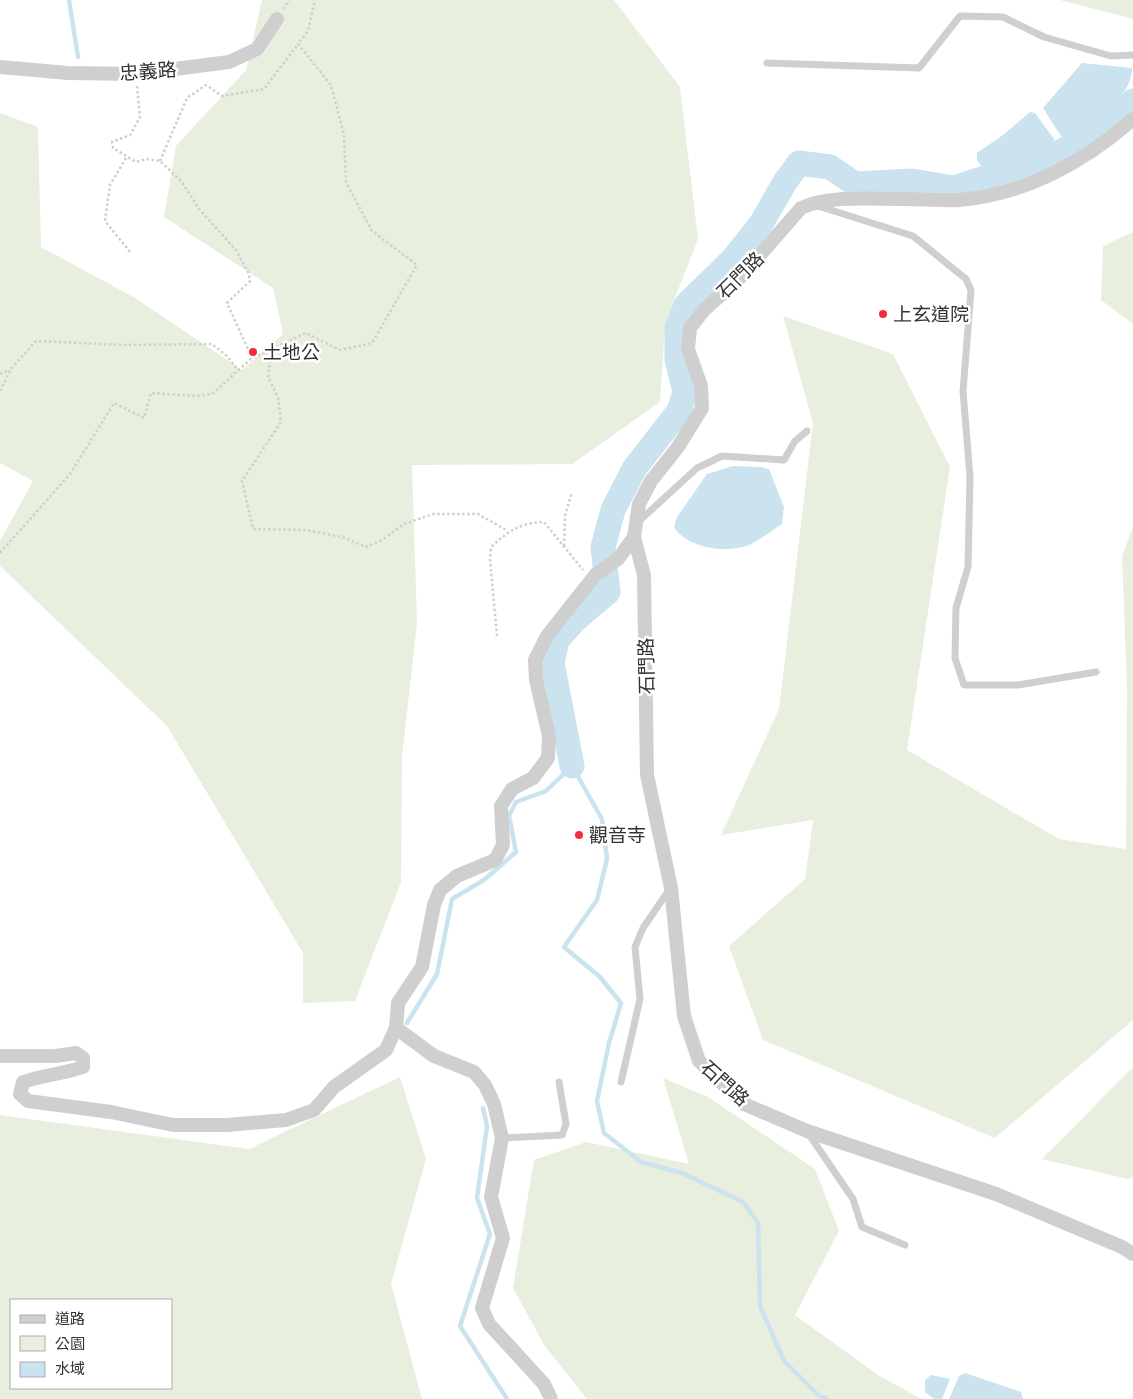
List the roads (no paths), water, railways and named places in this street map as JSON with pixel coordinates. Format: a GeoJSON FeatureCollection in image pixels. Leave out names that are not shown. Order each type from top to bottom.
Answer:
{"type":"FeatureCollection","features":[{"type":"Feature","properties":{"kind":"street","name":"忠義路"},"geometry":{"type":"LineString","coordinates":[[0,67],[68,73],[136,74],[229,62],[257,49],[277,19]]}},
{"type":"Feature","properties":{"kind":"street"},"geometry":{"type":"LineString","coordinates":[[811,204],[862,199],[960,200],[1014,189],[1076,163],[1133,119]]}},
{"type":"Feature","properties":{"kind":"street","name":"石門路"},"geometry":{"type":"LineString","coordinates":[[811,204],[801,208],[738,280],[705,308],[690,328],[688,349],[701,386],[702,408],[678,447],[651,481],[639,504],[636,530],[644,575],[647,775],[671,888],[684,1016],[699,1061],[744,1104],[807,1131],[996,1194],[1122,1247],[1133,1254]]}},
{"type":"Feature","properties":{"kind":"street"},"geometry":{"type":"LineString","coordinates":[[0,1056],[56,1056],[76,1053],[83,1058],[83,1067],[23,1082],[20,1094],[28,1101],[111,1112],[173,1126],[227,1125],[286,1120],[314,1110],[334,1087],[386,1050],[396,1028],[398,1003],[422,967],[434,905],[440,890],[457,876],[495,860],[502,845],[501,806],[503,802],[512,789],[533,778],[548,758],[549,736],[536,680],[535,660],[547,636],[596,574],[618,559],[636,530]]}},
{"type":"Feature","properties":{"kind":"street"},"geometry":{"type":"LineString","coordinates":[[396,1028],[434,1056],[474,1072],[485,1085],[494,1104],[502,1138],[491,1196],[503,1238],[482,1308],[489,1324],[544,1384],[551,1399]]}},
{"type":"Feature","properties":{"kind":"lane"},"geometry":{"type":"LineString","coordinates":[[768,62],[919,68],[960,16],[1003,17],[1044,37],[1111,56],[1133,55]]}},
{"type":"Feature","properties":{"kind":"lane"},"geometry":{"type":"LineString","coordinates":[[811,204],[912,236],[966,279],[971,290],[962,391],[970,477],[968,567],[956,608],[956,658],[964,685],[1018,685],[1096,672]]}},
{"type":"Feature","properties":{"kind":"lane"},"geometry":{"type":"LineString","coordinates":[[636,530],[697,468],[722,456],[784,460],[795,441],[808,432]]}},
{"type":"Feature","properties":{"kind":"lane"},"geometry":{"type":"LineString","coordinates":[[621,1082],[640,999],[636,947],[643,928],[671,888]]}},
{"type":"Feature","properties":{"kind":"lane"},"geometry":{"type":"LineString","coordinates":[[502,1138],[562,1135],[566,1124],[559,1082]]}},
{"type":"Feature","properties":{"kind":"lane"},"geometry":{"type":"LineString","coordinates":[[807,1131],[853,1199],[862,1226],[905,1245]]}},
{"type":"Feature","properties":{"kind":"water"},"geometry":{"type":"Polygon","coordinates":[[[1082,63],[1132,68],[1130,79],[1125,90],[1107,111],[1096,121],[1064,141],[1043,108],[1082,63]]]}},
{"type":"Feature","properties":{"kind":"water"},"geometry":{"type":"Polygon","coordinates":[[[1030,112],[1035,113],[1054,139],[1053,146],[1038,155],[982,167],[977,160],[977,153],[1003,135],[1030,112]]]}},
{"type":"Feature","properties":{"kind":"water"},"geometry":{"type":"Polygon","coordinates":[[[733,466],[769,469],[784,507],[782,524],[753,543],[740,548],[719,549],[688,540],[674,527],[677,517],[707,474],[733,466]]]}},
{"type":"Feature","properties":{"kind":"water"},"geometry":{"type":"Polygon","coordinates":[[[965,1373],[1021,1392],[1023,1399],[949,1399],[959,1376],[965,1373]]]}},
{"type":"Feature","properties":{"kind":"water"},"geometry":{"type":"Polygon","coordinates":[[[931,1375],[950,1379],[942,1399],[934,1399],[925,1392],[925,1380],[931,1375]]]}},
{"type":"Feature","properties":{"kind":"waterway"},"geometry":{"type":"LineString","coordinates":[[69,0],[78,57]]}},
{"type":"Feature","properties":{"kind":"waterway"},"geometry":{"type":"LineString","coordinates":[[572,766],[552,663],[557,640],[575,620],[608,592],[603,547],[613,510],[634,469],[679,411],[685,392],[677,359],[677,327],[686,305],[733,259],[761,224],[785,182],[799,163],[830,167],[855,184],[912,181],[954,188],[1057,154],[1110,124],[1133,101]]}},
{"type":"Feature","properties":{"kind":"waterway"},"geometry":{"type":"LineString","coordinates":[[407,1023],[437,974],[452,899],[484,880],[516,852],[509,816],[516,802],[546,791],[572,766],[602,819],[607,859],[597,900],[564,947],[600,977],[621,1003],[609,1043],[597,1101],[604,1133],[641,1162],[682,1173],[743,1202],[758,1223],[760,1306],[784,1361],[818,1395],[827,1399]]}},
{"type":"Feature","properties":{"kind":"waterway"},"geometry":{"type":"LineString","coordinates":[[483,1108],[487,1126],[477,1198],[490,1234],[460,1326],[507,1399]]}},
{"type":"Feature","properties":{"kind":"place","name":"上玄道院"},"geometry":{"type":"Point","coordinates":[883,314]}},
{"type":"Feature","properties":{"kind":"place","name":"土地公"},"geometry":{"type":"Point","coordinates":[253,352]}},
{"type":"Feature","properties":{"kind":"place","name":"觀音寺"},"geometry":{"type":"Point","coordinates":[579,835]}}]}
